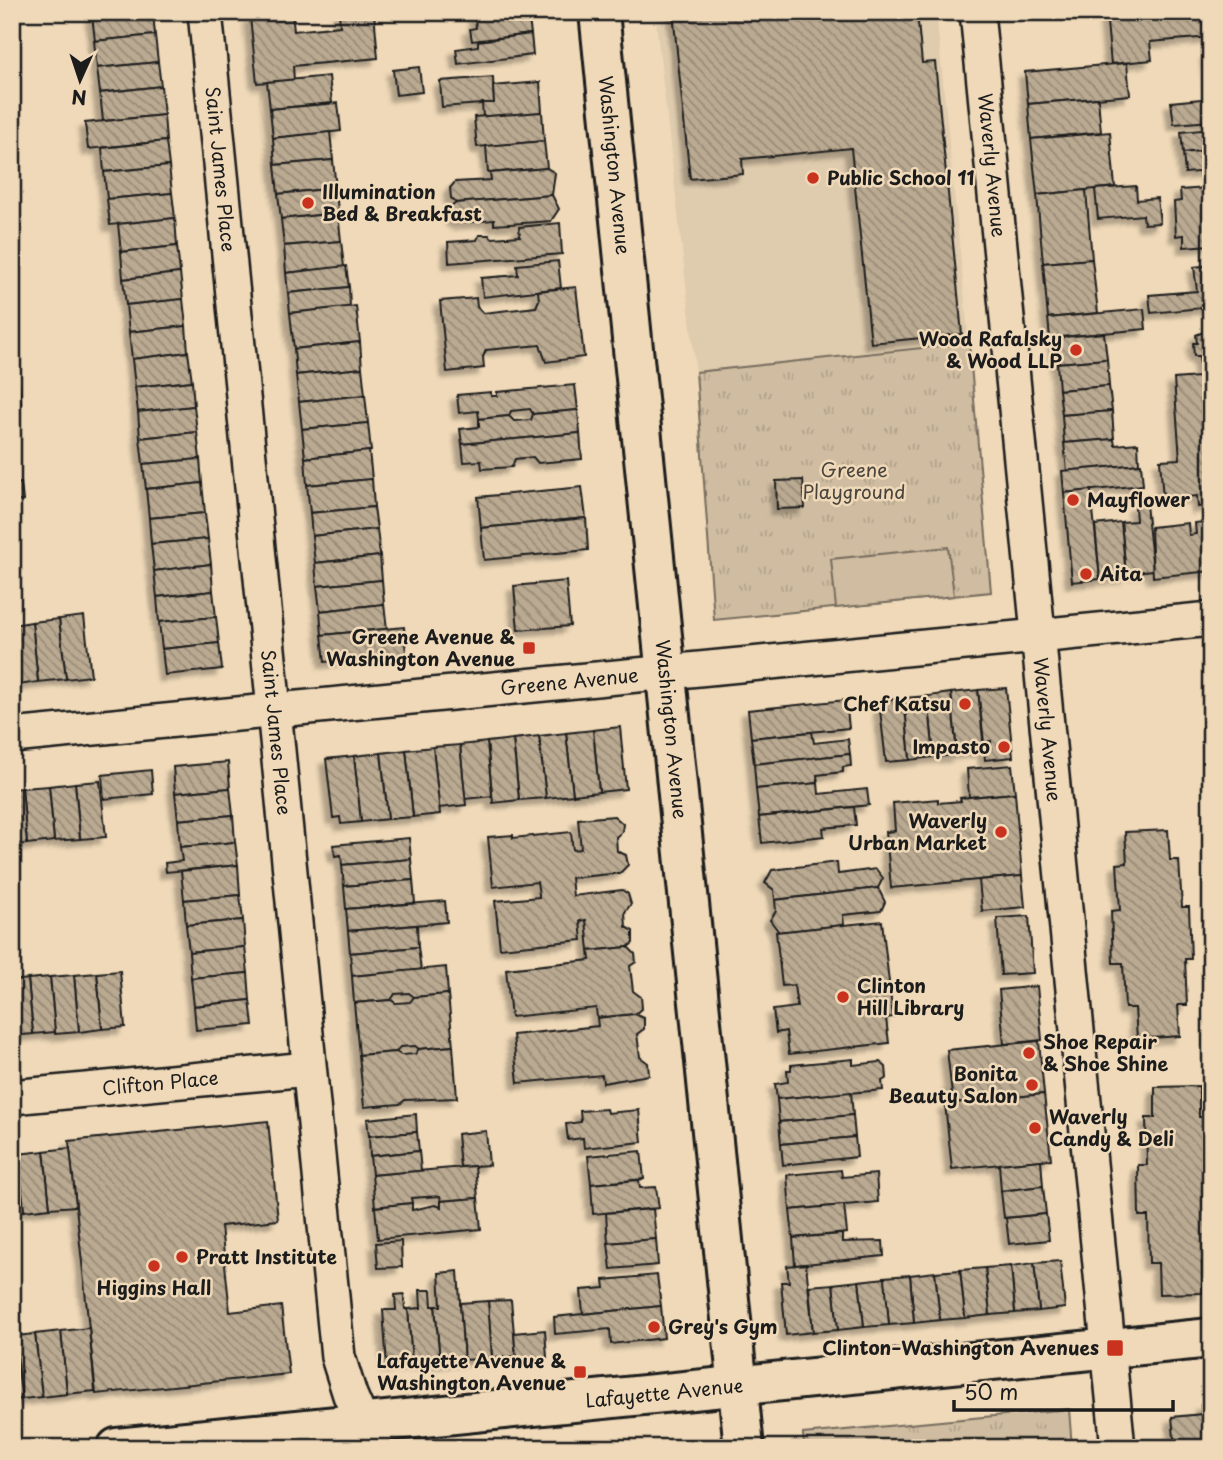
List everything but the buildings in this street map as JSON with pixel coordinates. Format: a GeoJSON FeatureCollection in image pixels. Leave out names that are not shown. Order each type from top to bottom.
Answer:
{"type":"FeatureCollection","features":[{"type":"Feature","properties":{"kind":"main road","name":"Washington Avenue"},"geometry":{"type":"LineString","coordinates":[[599,12],[744,1448]]}},
{"type":"Feature","properties":{"kind":"main road","name":"Lafayette Avenue"},"geometry":{"type":"LineString","coordinates":[[124,1447],[367,1436],[737,1387],[1211,1338]]}},
{"type":"Feature","properties":{"kind":"street","name":"Saint James Place"},"geometry":{"type":"LineString","coordinates":[[205,12],[272,711],[338,1357],[367,1436]]}},
{"type":"Feature","properties":{"kind":"street","name":"Waverly Avenue"},"geometry":{"type":"LineString","coordinates":[[977,12],[1118,1448]]}},
{"type":"Feature","properties":{"kind":"street","name":"Greene Avenue"},"geometry":{"type":"LineString","coordinates":[[12,736],[1211,619]]}},
{"type":"Feature","properties":{"kind":"street","name":"Clifton Place"},"geometry":{"type":"LineString","coordinates":[[12,1097],[308,1069]]}},
{"type":"Feature","properties":{"kind":"shaded area","name":"Public School 11"},"geometry":{"type":"Polygon","coordinates":[[[655,12],[936,12],[969,343],[696,372],[655,12]]]}},
{"type":"Feature","properties":{"kind":"green space","name":"Greene Playground"},"geometry":{"type":"Polygon","coordinates":[[[969,343],[991,592],[714,620],[696,372],[969,343]]]}},
{"type":"Feature","properties":{"kind":"green space"},"geometry":{"type":"Polygon","coordinates":[[[948,547],[954,596],[836,608],[831,559],[948,547]]]}},
{"type":"Feature","properties":{"kind":"green space"},"geometry":{"type":"Polygon","coordinates":[[[1069,1409],[1072,1448],[804,1448],[803,1434],[1069,1409]]]}},
{"type":"Feature","properties":{"kind":"place","name":"Public School 11"},"geometry":{"type":"Point","coordinates":[813,178]}},
{"type":"Feature","properties":{"kind":"place","name":"Illumination Bed & Breakfast"},"geometry":{"type":"Point","coordinates":[308,203]}},
{"type":"Feature","properties":{"kind":"place","name":"Wood Rafalsky & Wood LLP"},"geometry":{"type":"Point","coordinates":[1076,350]}},
{"type":"Feature","properties":{"kind":"place","name":"Mayflower"},"geometry":{"type":"Point","coordinates":[1073,500]}},
{"type":"Feature","properties":{"kind":"place","name":"Aita"},"geometry":{"type":"Point","coordinates":[1086,574]}},
{"type":"Feature","properties":{"kind":"place","name":"Greene Avenue & Washington Avenue"},"geometry":{"type":"Point","coordinates":[529,648]}},
{"type":"Feature","properties":{"kind":"place","name":"Chef Katsu"},"geometry":{"type":"Point","coordinates":[965,704]}},
{"type":"Feature","properties":{"kind":"place","name":"Impasto"},"geometry":{"type":"Point","coordinates":[1004,747]}},
{"type":"Feature","properties":{"kind":"place","name":"Waverly Urban Market"},"geometry":{"type":"Point","coordinates":[1001,832]}},
{"type":"Feature","properties":{"kind":"place","name":"Clinton Hill Library"},"geometry":{"type":"Point","coordinates":[843,997]}},
{"type":"Feature","properties":{"kind":"place","name":"Shoe Repair & Shoe Shine"},"geometry":{"type":"Point","coordinates":[1029,1053]}},
{"type":"Feature","properties":{"kind":"place","name":"Bonita Beauty Salon"},"geometry":{"type":"Point","coordinates":[1032,1085]}},
{"type":"Feature","properties":{"kind":"place","name":"Waverly Candy & Deli"},"geometry":{"type":"Point","coordinates":[1035,1128]}},
{"type":"Feature","properties":{"kind":"place","name":"Pratt Institute"},"geometry":{"type":"Point","coordinates":[182,1257]}},
{"type":"Feature","properties":{"kind":"place","name":"Higgins Hall"},"geometry":{"type":"Point","coordinates":[154,1266]}},
{"type":"Feature","properties":{"kind":"place","name":"Grey's Gym"},"geometry":{"type":"Point","coordinates":[654,1327]}},
{"type":"Feature","properties":{"kind":"place","name":"Clinton–Washington Avenues"},"geometry":{"type":"Point","coordinates":[1115,1348]}},
{"type":"Feature","properties":{"kind":"place","name":"Lafayette Avenue & Washington Avenue"},"geometry":{"type":"Point","coordinates":[580,1372]}}]}
